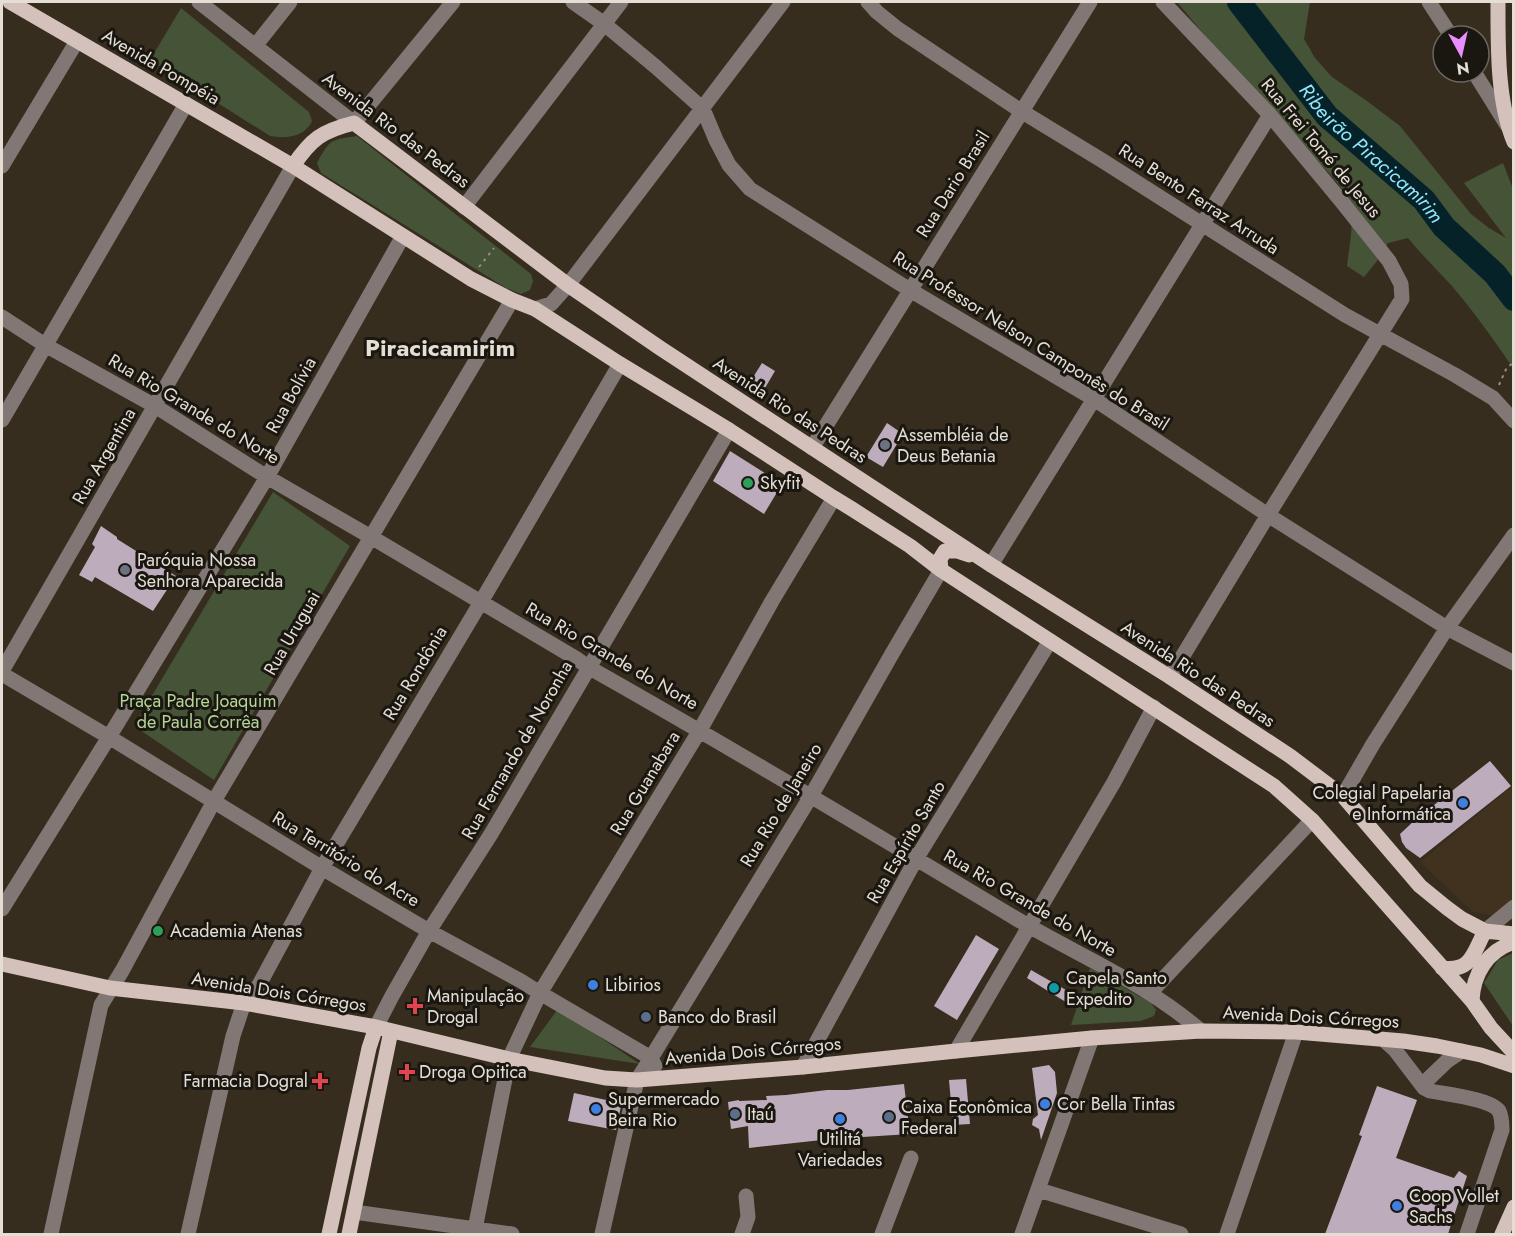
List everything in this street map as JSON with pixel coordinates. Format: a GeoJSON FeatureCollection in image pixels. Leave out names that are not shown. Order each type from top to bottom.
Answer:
{"type":"FeatureCollection","features":[{"type":"Feature","properties":{"kind":"main road","name":"Avenida Pompéia"},"geometry":{"type":"LineString","coordinates":[[10,2],[293,166]]}},
{"type":"Feature","properties":{"kind":"main road"},"geometry":{"type":"LineString","coordinates":[[1498,2],[1502,94],[1507,125],[1514,142]]}},
{"type":"Feature","properties":{"kind":"main road"},"geometry":{"type":"LineString","coordinates":[[354,123],[335,128],[318,137],[304,150],[293,166],[471,279],[535,309],[729,430],[910,546],[941,570],[1154,706],[1274,786],[1312,820],[1472,1001],[1491,1028],[1514,1053]]}},
{"type":"Feature","properties":{"kind":"main road","name":"Avenida Rio das Pedras"},"geometry":{"type":"LineString","coordinates":[[354,123],[568,285],[660,348],[991,565],[1170,677],[1290,756],[1343,796],[1420,886],[1462,919],[1485,931],[1514,934]]}},
{"type":"Feature","properties":{"kind":"main road"},"geometry":{"type":"LineString","coordinates":[[941,570],[940,559],[945,551],[950,550],[991,565]]}},
{"type":"Feature","properties":{"kind":"main road"},"geometry":{"type":"LineString","coordinates":[[1442,968],[1454,969],[1465,966],[1485,931]]}},
{"type":"Feature","properties":{"kind":"main road"},"geometry":{"type":"LineString","coordinates":[[1472,1001],[1476,978],[1488,958],[1514,942]]}},
{"type":"Feature","properties":{"kind":"main road","name":"Avenida Dois Córregos"},"geometry":{"type":"LineString","coordinates":[[2,964],[110,988],[244,1003],[383,1029],[509,1059],[605,1078],[637,1080],[803,1067],[1092,1038],[1201,1031],[1296,1032],[1437,1046],[1488,1057],[1514,1066]]}},
{"type":"Feature","properties":{"kind":"main road"},"geometry":{"type":"LineString","coordinates":[[349,1234],[383,1029]]}},
{"type":"Feature","properties":{"kind":"main road"},"geometry":{"type":"LineString","coordinates":[[329,1234],[369,1050],[383,1029]]}},
{"type":"Feature","properties":{"kind":"main road"},"geometry":{"type":"LineString","coordinates":[[1502,1234],[1514,1207]]}},
{"type":"Feature","properties":{"kind":"street","name":"Avenida Rio das Pedras"},"geometry":{"type":"LineString","coordinates":[[199,2],[354,123]]}},
{"type":"Feature","properties":{"kind":"street"},"geometry":{"type":"LineString","coordinates":[[255,46],[290,2]]}},
{"type":"Feature","properties":{"kind":"street"},"geometry":{"type":"LineString","coordinates":[[354,123],[453,2]]}},
{"type":"Feature","properties":{"kind":"street","name":"Rua Professor Nelson Camponês do Brasil"},"geometry":{"type":"LineString","coordinates":[[573,2],[656,67],[703,109],[729,165],[750,189],[910,290],[1094,399],[1268,515],[1447,628],[1514,663]]}},
{"type":"Feature","properties":{"kind":"street"},"geometry":{"type":"LineString","coordinates":[[464,207],[621,2]]}},
{"type":"Feature","properties":{"kind":"street"},"geometry":{"type":"LineString","coordinates":[[535,309],[551,304],[568,285],[783,2]]}},
{"type":"Feature","properties":{"kind":"street","name":"Rua Bento Ferraz Arruda"},"geometry":{"type":"LineString","coordinates":[[868,2],[898,29],[1021,111],[1346,315],[1492,398],[1514,421]]}},
{"type":"Feature","properties":{"kind":"street","name":"Rua Dario Brasil"},"geometry":{"type":"LineString","coordinates":[[812,448],[1090,2]]}},
{"type":"Feature","properties":{"kind":"street","name":"Rua Frei Tomé de Jesus"},"geometry":{"type":"LineString","coordinates":[[1163,2],[1270,115],[1306,157],[1389,261],[1401,284],[1402,299],[1170,677]]}},
{"type":"Feature","properties":{"kind":"street"},"geometry":{"type":"LineString","coordinates":[[1429,2],[1443,24]]}},
{"type":"Feature","properties":{"kind":"street"},"geometry":{"type":"LineString","coordinates":[[2,166],[77,40]]}},
{"type":"Feature","properties":{"kind":"street"},"geometry":{"type":"LineString","coordinates":[[1481,84],[1507,125]]}},
{"type":"Feature","properties":{"kind":"street"},"geometry":{"type":"LineString","coordinates":[[2,420],[186,104]]}},
{"type":"Feature","properties":{"kind":"street"},"geometry":{"type":"LineString","coordinates":[[991,565],[1270,115]]}},
{"type":"Feature","properties":{"kind":"street","name":"Rua Argentina"},"geometry":{"type":"LineString","coordinates":[[2,672],[293,166]]}},
{"type":"Feature","properties":{"kind":"street","name":"Rua Bolívia"},"geometry":{"type":"LineString","coordinates":[[2,909],[267,477],[403,236]]}},
{"type":"Feature","properties":{"kind":"street","name":"Rua Uruguai"},"geometry":{"type":"LineString","coordinates":[[51,1234],[101,1005],[122,971],[214,801],[512,300]]}},
{"type":"Feature","properties":{"kind":"street","name":"Rua Rio Grande do Norte"},"geometry":{"type":"LineString","coordinates":[[2,317],[45,345],[155,406],[267,477],[588,667],[700,730],[1028,926],[1150,993],[1201,1031]]}},
{"type":"Feature","properties":{"kind":"street","name":"Rua Rondônia"},"geometry":{"type":"LineString","coordinates":[[188,1234],[233,1036],[244,1003],[259,985],[322,868],[620,364]]}},
{"type":"Feature","properties":{"kind":"street","name":"Rua Fernando de Noronha"},"geometry":{"type":"LineString","coordinates":[[383,1029],[392,996],[429,931],[491,834],[729,430]]}},
{"type":"Feature","properties":{"kind":"street","name":"Rua Guanabara"},"geometry":{"type":"LineString","coordinates":[[475,1232],[509,1059],[540,993],[700,730],[772,601],[834,498]]}},
{"type":"Feature","properties":{"kind":"street"},"geometry":{"type":"LineString","coordinates":[[1343,796],[1447,628],[1514,535]]}},
{"type":"Feature","properties":{"kind":"street","name":"Rua Rio de Janeiro"},"geometry":{"type":"LineString","coordinates":[[651,1058],[811,796],[941,570]]}},
{"type":"Feature","properties":{"kind":"street","name":"Rua Espírito Santo"},"geometry":{"type":"LineString","coordinates":[[803,1067],[916,859],[1050,641]]}},
{"type":"Feature","properties":{"kind":"street","name":"Rua Território do Acre"},"geometry":{"type":"LineString","coordinates":[[2,672],[322,868],[651,1058]]}},
{"type":"Feature","properties":{"kind":"street"},"geometry":{"type":"LineString","coordinates":[[956,1051],[1114,782],[1154,706]]}},
{"type":"Feature","properties":{"kind":"street"},"geometry":{"type":"LineString","coordinates":[[1150,993],[1312,820]]}},
{"type":"Feature","properties":{"kind":"street"},"geometry":{"type":"LineString","coordinates":[[1485,931],[1514,907]]}},
{"type":"Feature","properties":{"kind":"street"},"geometry":{"type":"LineString","coordinates":[[1227,1234],[1296,1032]]}},
{"type":"Feature","properties":{"kind":"street"},"geometry":{"type":"LineString","coordinates":[[1022,1234],[1092,1038]]}},
{"type":"Feature","properties":{"kind":"street"},"geometry":{"type":"LineString","coordinates":[[1385,1041],[1395,1050],[1422,1085],[1430,1091],[1483,1101],[1498,1110],[1502,1130],[1467,1234]]}},
{"type":"Feature","properties":{"kind":"street"},"geometry":{"type":"LineString","coordinates":[[1422,1085],[1447,1061],[1462,1051]]}},
{"type":"Feature","properties":{"kind":"street"},"geometry":{"type":"LineString","coordinates":[[651,1058],[659,1078]]}},
{"type":"Feature","properties":{"kind":"street"},"geometry":{"type":"LineString","coordinates":[[602,1234],[637,1080],[651,1058]]}},
{"type":"Feature","properties":{"kind":"street"},"geometry":{"type":"LineString","coordinates":[[882,1234],[911,1158]]}},
{"type":"Feature","properties":{"kind":"street"},"geometry":{"type":"LineString","coordinates":[[1039,1190],[1180,1234]]}},
{"type":"Feature","properties":{"kind":"street"},"geometry":{"type":"LineString","coordinates":[[742,1234],[748,1217],[746,1196]]}},
{"type":"Feature","properties":{"kind":"street"},"geometry":{"type":"LineString","coordinates":[[354,1212],[475,1232],[513,1234]]}},
{"type":"Feature","properties":{"kind":"path"},"geometry":{"type":"LineString","coordinates":[[471,279],[504,237]]}},
{"type":"Feature","properties":{"kind":"path"},"geometry":{"type":"LineString","coordinates":[[1492,398],[1508,367],[1514,363]]}},
{"type":"Feature","properties":{"kind":"shaded area"},"geometry":{"type":"Polygon","coordinates":[[[1513,786],[1513,921],[1472,911],[1420,862],[1513,786]]]}},
{"type":"Feature","properties":{"kind":"green space"},"geometry":{"type":"Polygon","coordinates":[[[1177,2],[1310,2],[1304,39],[1315,58],[1332,77],[1400,126],[1471,214],[1506,238],[1464,183],[1503,163],[1513,189],[1513,368],[1484,326],[1452,286],[1408,238],[1388,243],[1364,277],[1347,266],[1352,218],[1349,203],[1340,186],[1293,137],[1177,2]]]}},
{"type":"Feature","properties":{"kind":"green space"},"geometry":{"type":"Polygon","coordinates":[[[181,8],[309,112],[312,121],[305,131],[294,136],[270,136],[150,60],[181,8]]]}},
{"type":"Feature","properties":{"kind":"green space"},"geometry":{"type":"Polygon","coordinates":[[[357,136],[531,274],[533,281],[530,290],[521,294],[506,288],[321,173],[317,163],[328,145],[336,140],[357,136]]]}},
{"type":"Feature","properties":{"kind":"green space","name":"Praça Padre Joaquim de Paula Corrêa"},"geometry":{"type":"Polygon","coordinates":[[[273,492],[350,546],[214,780],[134,726],[273,492]]]}},
{"type":"Feature","properties":{"kind":"green space"},"geometry":{"type":"Polygon","coordinates":[[[1514,953],[1513,1026],[1484,983],[1498,960],[1514,953]]]}},
{"type":"Feature","properties":{"kind":"green space"},"geometry":{"type":"Polygon","coordinates":[[[1090,968],[1151,1003],[1156,1010],[1154,1016],[1141,1021],[1071,1025],[1090,968]]]}},
{"type":"Feature","properties":{"kind":"green space"},"geometry":{"type":"Polygon","coordinates":[[[558,1009],[640,1064],[530,1047],[558,1009]]]}},
{"type":"Feature","properties":{"kind":"building"},"geometry":{"type":"Polygon","coordinates":[[[762,363],[775,371],[759,398],[745,390],[762,363]]]}},
{"type":"Feature","properties":{"kind":"building","name":"Assembléia de Deus Betania"},"geometry":{"type":"Polygon","coordinates":[[[887,423],[903,434],[883,467],[866,457],[887,423]]]}},
{"type":"Feature","properties":{"kind":"building","name":"Skyfit"},"geometry":{"type":"Polygon","coordinates":[[[730,451],[782,484],[764,514],[713,481],[730,451]]]}},
{"type":"Feature","properties":{"kind":"building","name":"Paróquia Nossa Senhora Aparecida"},"geometry":{"type":"Polygon","coordinates":[[[101,526],[117,539],[176,576],[153,611],[95,577],[92,582],[79,575],[95,547],[92,544],[101,526]]]}},
{"type":"Feature","properties":{"kind":"building","name":"Colegial Papelaria e Informática"},"geometry":{"type":"Polygon","coordinates":[[[1490,761],[1511,786],[1420,858],[1406,848],[1400,834],[1490,761]]]}},
{"type":"Feature","properties":{"kind":"building"},"geometry":{"type":"Polygon","coordinates":[[[976,935],[999,949],[957,1020],[934,1006],[976,935]]]}},
{"type":"Feature","properties":{"kind":"building","name":"Capela Santo Expedito"},"geometry":{"type":"Polygon","coordinates":[[[1031,970],[1073,994],[1069,1004],[1027,978],[1031,970]]]}},
{"type":"Feature","properties":{"kind":"building","name":"Cor Bella Tintas"},"geometry":{"type":"Polygon","coordinates":[[[1049,1065],[1055,1072],[1057,1093],[1041,1140],[1039,1129],[1032,1125],[1033,1119],[1038,1115],[1032,1068],[1049,1065]]]}},
{"type":"Feature","properties":{"kind":"building"},"geometry":{"type":"Polygon","coordinates":[[[966,1079],[970,1124],[953,1125],[949,1080],[966,1079]]]}},
{"type":"Feature","properties":{"kind":"building"},"geometry":{"type":"Polygon","coordinates":[[[904,1084],[910,1134],[831,1139],[749,1148],[748,1126],[731,1129],[728,1102],[767,1100],[766,1096],[904,1084]]]}},
{"type":"Feature","properties":{"kind":"building","name":"Coop Vollet Sachs"},"geometry":{"type":"Polygon","coordinates":[[[1377,1086],[1417,1100],[1396,1158],[1454,1178],[1459,1171],[1467,1176],[1448,1234],[1325,1234],[1362,1136],[1359,1135],[1377,1086]]]}},
{"type":"Feature","properties":{"kind":"building","name":"Supermercado Beira Rio"},"geometry":{"type":"Polygon","coordinates":[[[574,1093],[620,1103],[616,1130],[568,1121],[574,1093]]]}},
{"type":"Feature","properties":{"kind":"waterway","name":"Ribeirão Piracicamirim"},"geometry":{"type":"LineString","coordinates":[[1239,2],[1327,116],[1424,200],[1444,227],[1495,274],[1514,299]]}},
{"type":"Feature","properties":{"kind":"place","name":"Assembléia de Deus Betania"},"geometry":{"type":"Point","coordinates":[885,445]}},
{"type":"Feature","properties":{"kind":"place","name":"Skyfit"},"geometry":{"type":"Point","coordinates":[748,483]}},
{"type":"Feature","properties":{"kind":"place","name":"Paróquia Nossa Senhora Aparecida"},"geometry":{"type":"Point","coordinates":[125,570]}},
{"type":"Feature","properties":{"kind":"place","name":"Colegial Papelaria e Informática"},"geometry":{"type":"Point","coordinates":[1463,803]}},
{"type":"Feature","properties":{"kind":"place","name":"Academia Atenas"},"geometry":{"type":"Point","coordinates":[158,931]}},
{"type":"Feature","properties":{"kind":"place","name":"Libirios"},"geometry":{"type":"Point","coordinates":[593,985]}},
{"type":"Feature","properties":{"kind":"place","name":"Capela Santo Expedito"},"geometry":{"type":"Point","coordinates":[1054,988]}},
{"type":"Feature","properties":{"kind":"place","name":"Manipulação Drogal"},"geometry":{"type":"Point","coordinates":[415,1006]}},
{"type":"Feature","properties":{"kind":"place","name":"Banco do Brasil"},"geometry":{"type":"Point","coordinates":[646,1017]}},
{"type":"Feature","properties":{"kind":"place","name":"Droga Opitica"},"geometry":{"type":"Point","coordinates":[407,1072]}},
{"type":"Feature","properties":{"kind":"place","name":"Farmacia Dogral"},"geometry":{"type":"Point","coordinates":[320,1081]}},
{"type":"Feature","properties":{"kind":"place","name":"Cor Bella Tintas"},"geometry":{"type":"Point","coordinates":[1045,1104]}},
{"type":"Feature","properties":{"kind":"place","name":"Supermercado Beira Rio"},"geometry":{"type":"Point","coordinates":[596,1109]}},
{"type":"Feature","properties":{"kind":"place","name":"Itaú"},"geometry":{"type":"Point","coordinates":[735,1114]}},
{"type":"Feature","properties":{"kind":"place","name":"Caixa Econômica Federal"},"geometry":{"type":"Point","coordinates":[889,1117]}},
{"type":"Feature","properties":{"kind":"place","name":"Utilitá Variedades"},"geometry":{"type":"Point","coordinates":[840,1119]}},
{"type":"Feature","properties":{"kind":"place","name":"Coop Vollet Sachs"},"geometry":{"type":"Point","coordinates":[1397,1206]}},
{"type":"Feature","properties":{"kind":"district","name":"Piracicamirim"},"geometry":{"type":"Point","coordinates":[440,347]}}]}
